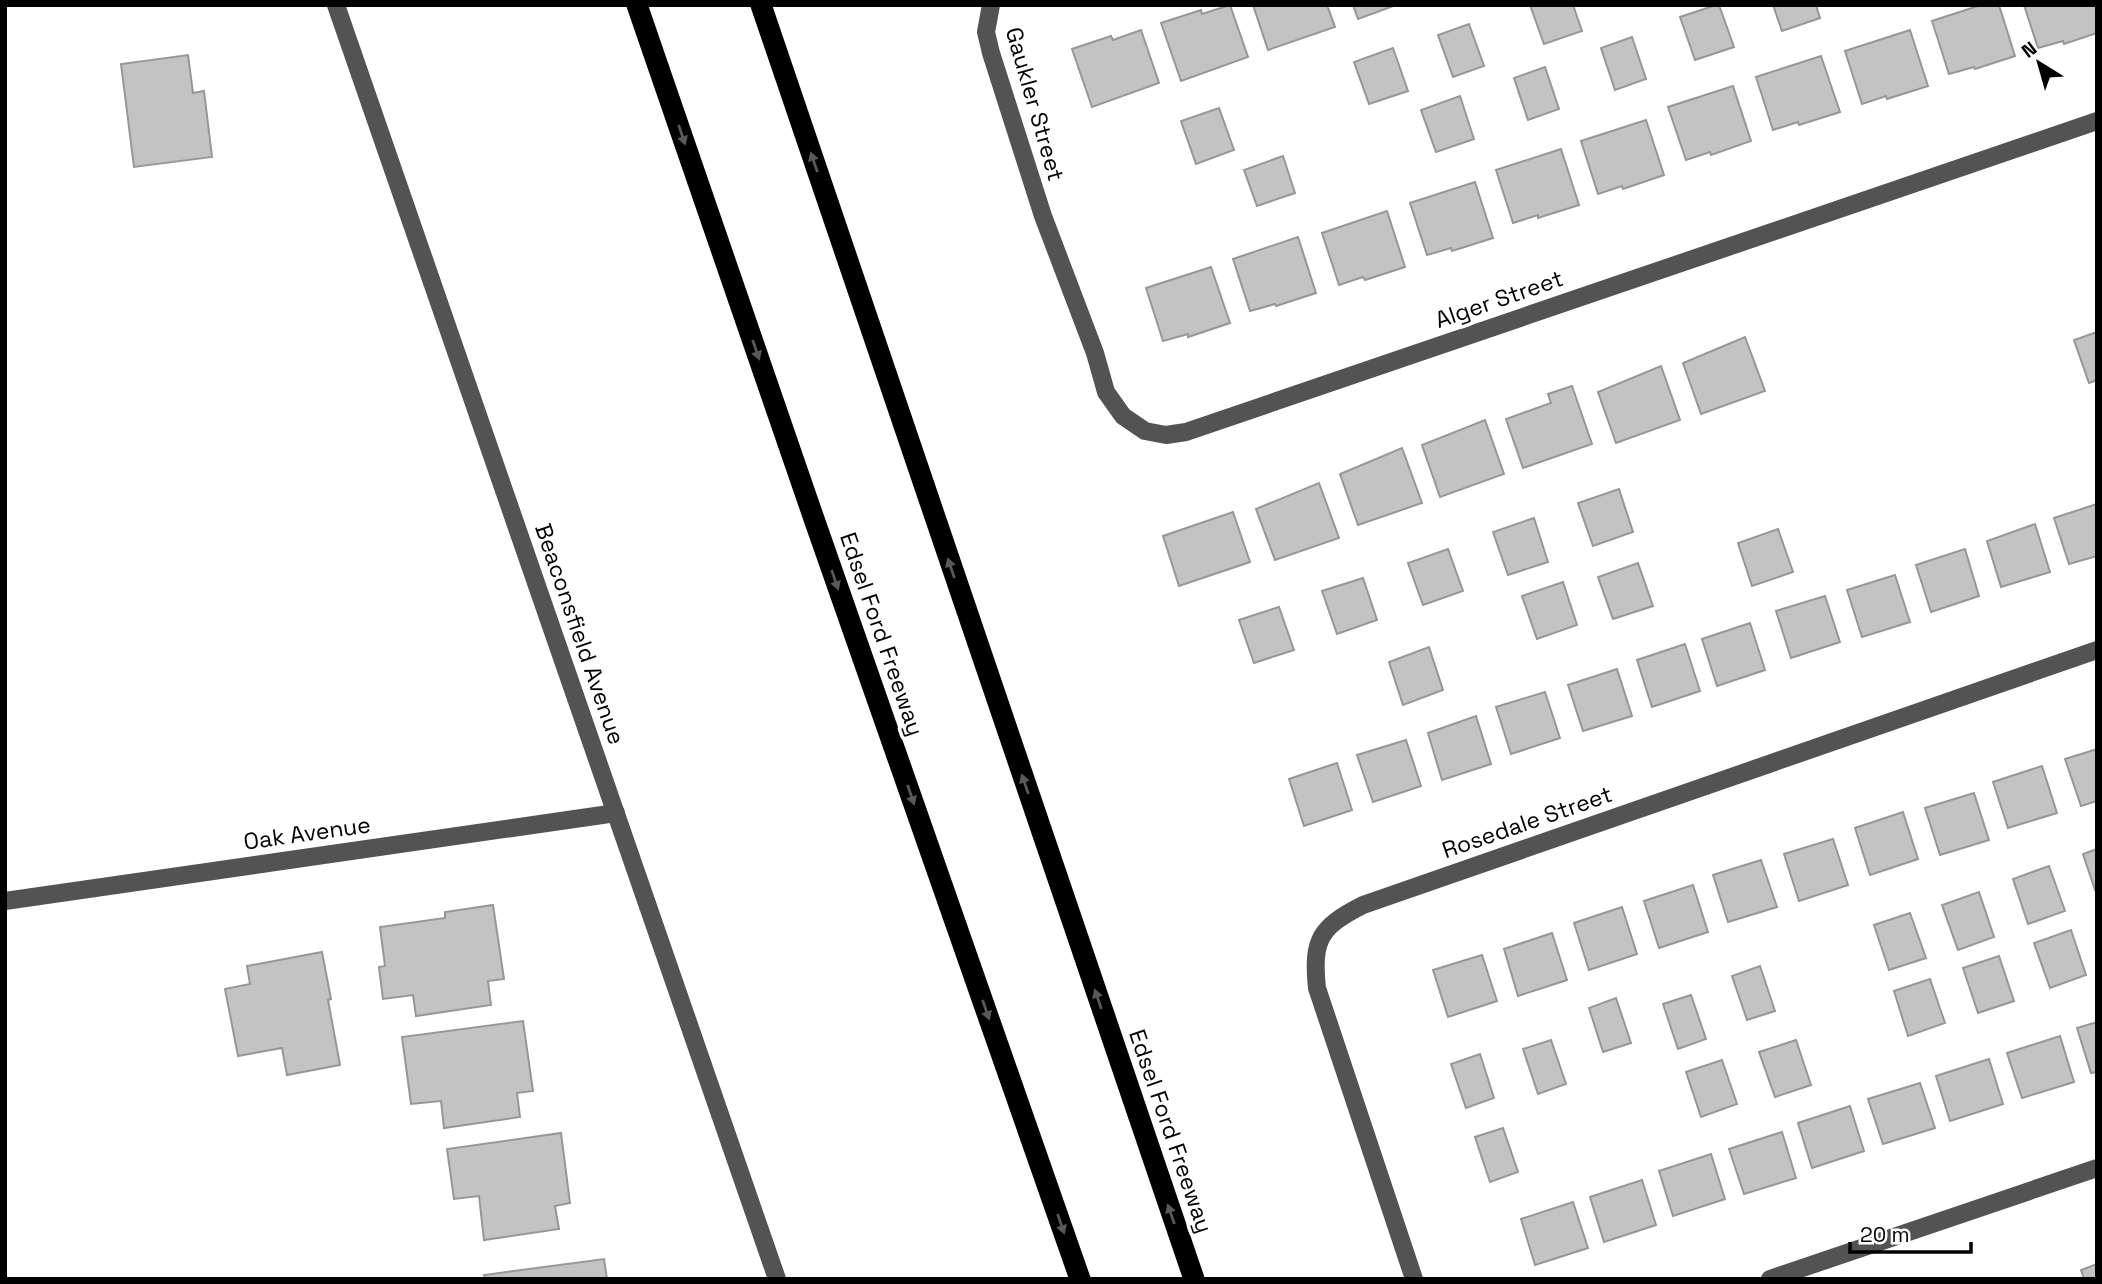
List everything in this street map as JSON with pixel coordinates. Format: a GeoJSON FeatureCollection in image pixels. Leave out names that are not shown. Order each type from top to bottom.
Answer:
{"type":"FeatureCollection","features":[{"type":"Feature","properties":{"kind":"highway"},"geometry":{"type":"LineString","coordinates":[[626,5],[660,70]]}},
{"type":"Feature","properties":{"kind":"highway","name":"Edsel Ford Freeway"},"geometry":{"type":"LineString","coordinates":[[637,5],[1080,1279]]}},
{"type":"Feature","properties":{"kind":"highway","name":"Edsel Ford Freeway"},"geometry":{"type":"LineString","coordinates":[[761,5],[1194,1279]]}},
{"type":"Feature","properties":{"kind":"street","name":"Beaconsfield Avenue"},"geometry":{"type":"LineString","coordinates":[[336,5],[777,1279]]}},
{"type":"Feature","properties":{"kind":"street","name":"Gaukler Street"},"geometry":{"type":"LineString","coordinates":[[991,5],[986,32],[991,53],[1043,216]]}},
{"type":"Feature","properties":{"kind":"street","name":"Alger Street"},"geometry":{"type":"LineString","coordinates":[[1043,216],[1095,353],[1106,392],[1123,416],[1145,431],[1166,435],[1199,428],[2097,121]]}},
{"type":"Feature","properties":{"kind":"street","name":"Rosedale Street"},"geometry":{"type":"LineString","coordinates":[[1414,1279],[1317,988],[1314,963],[1320,936],[1336,919],[1363,905],[2097,650]]}},
{"type":"Feature","properties":{"kind":"street","name":"Oak Avenue"},"geometry":{"type":"LineString","coordinates":[[5,901],[616,813]]}},
{"type":"Feature","properties":{"kind":"street"},"geometry":{"type":"LineString","coordinates":[[1770,1279],[2097,1168]]}},
{"type":"Feature","properties":{"kind":"building"},"geometry":{"type":"Polygon","coordinates":[[[1230,5],[1248,57],[1181,81],[1161,23],[1201,10],[1202,14],[1230,5]]]}},
{"type":"Feature","properties":{"kind":"building"},"geometry":{"type":"Polygon","coordinates":[[[1253,5],[1327,5],[1335,27],[1268,50],[1253,5]]]}},
{"type":"Feature","properties":{"kind":"building"},"geometry":{"type":"Polygon","coordinates":[[[1353,5],[1396,5],[1358,19],[1353,5]]]}},
{"type":"Feature","properties":{"kind":"building"},"geometry":{"type":"Polygon","coordinates":[[[1530,5],[1573,5],[1582,31],[1544,44],[1530,5]]]}},
{"type":"Feature","properties":{"kind":"building"},"geometry":{"type":"Polygon","coordinates":[[[1719,5],[1734,47],[1695,60],[1680,17],[1719,5]]]}},
{"type":"Feature","properties":{"kind":"building"},"geometry":{"type":"Polygon","coordinates":[[[1773,5],[1816,5],[1820,18],[1782,31],[1773,5]]]}},
{"type":"Feature","properties":{"kind":"building"},"geometry":{"type":"Polygon","coordinates":[[[1981,5],[1999,5],[2015,56],[1949,74],[1932,21],[1981,5]]]}},
{"type":"Feature","properties":{"kind":"building"},"geometry":{"type":"Polygon","coordinates":[[[2024,5],[2097,5],[2097,33],[2064,44],[2063,41],[2038,48],[2024,5]]]}},
{"type":"Feature","properties":{"kind":"building"},"geometry":{"type":"Polygon","coordinates":[[[1469,24],[1484,66],[1453,77],[1438,35],[1469,24]]]}},
{"type":"Feature","properties":{"kind":"building"},"geometry":{"type":"Polygon","coordinates":[[[1141,30],[1159,83],[1092,107],[1072,49],[1111,36],[1113,40],[1141,30]]]}},
{"type":"Feature","properties":{"kind":"building"},"geometry":{"type":"Polygon","coordinates":[[[1910,30],[1928,86],[1862,104],[1845,51],[1910,30]]]}},
{"type":"Feature","properties":{"kind":"building"},"geometry":{"type":"Polygon","coordinates":[[[1632,37],[1646,79],[1615,90],[1601,48],[1632,37]]]}},
{"type":"Feature","properties":{"kind":"building"},"geometry":{"type":"Polygon","coordinates":[[[1393,48],[1408,91],[1369,104],[1354,62],[1393,48]]]}},
{"type":"Feature","properties":{"kind":"building"},"geometry":{"type":"Polygon","coordinates":[[[188,55],[193,93],[204,91],[212,157],[134,167],[121,64],[188,55]]]}},
{"type":"Feature","properties":{"kind":"building"},"geometry":{"type":"Polygon","coordinates":[[[1821,56],[1840,112],[1773,130],[1756,77],[1821,56]]]}},
{"type":"Feature","properties":{"kind":"building"},"geometry":{"type":"Polygon","coordinates":[[[1545,67],[1559,109],[1528,120],[1514,78],[1545,67]]]}},
{"type":"Feature","properties":{"kind":"building"},"geometry":{"type":"Polygon","coordinates":[[[1733,86],[1751,141],[1711,155],[1710,152],[1686,160],[1668,107],[1733,86]]]}},
{"type":"Feature","properties":{"kind":"building"},"geometry":{"type":"Polygon","coordinates":[[[1460,96],[1474,139],[1436,152],[1421,110],[1460,96]]]}},
{"type":"Feature","properties":{"kind":"building"},"geometry":{"type":"Polygon","coordinates":[[[1219,108],[1234,150],[1196,164],[1181,121],[1219,108]]]}},
{"type":"Feature","properties":{"kind":"building"},"geometry":{"type":"Polygon","coordinates":[[[1646,120],[1664,175],[1623,189],[1622,186],[1598,194],[1581,141],[1646,120]]]}},
{"type":"Feature","properties":{"kind":"building"},"geometry":{"type":"Polygon","coordinates":[[[1561,149],[1579,205],[1513,223],[1496,170],[1561,149]]]}},
{"type":"Feature","properties":{"kind":"building"},"geometry":{"type":"Polygon","coordinates":[[[1283,156],[1295,193],[1257,206],[1244,170],[1283,156]]]}},
{"type":"Feature","properties":{"kind":"building"},"geometry":{"type":"Polygon","coordinates":[[[1475,182],[1493,238],[1452,251],[1451,248],[1427,255],[1410,203],[1475,182]]]}},
{"type":"Feature","properties":{"kind":"building"},"geometry":{"type":"Polygon","coordinates":[[[1387,211],[1405,267],[1339,285],[1322,233],[1387,211]]]}},
{"type":"Feature","properties":{"kind":"building"},"geometry":{"type":"Polygon","coordinates":[[[1298,237],[1316,293],[1250,311],[1233,259],[1298,237]]]}},
{"type":"Feature","properties":{"kind":"building"},"geometry":{"type":"Polygon","coordinates":[[[1211,267],[1230,323],[1188,337],[1188,334],[1163,341],[1146,288],[1211,267]]]}},
{"type":"Feature","properties":{"kind":"building"},"geometry":{"type":"Polygon","coordinates":[[[2097,332],[2097,380],[2089,383],[2074,340],[2097,332]]]}},
{"type":"Feature","properties":{"kind":"building"},"geometry":{"type":"Polygon","coordinates":[[[1745,337],[1765,391],[1701,414],[1683,363],[1745,337]]]}},
{"type":"Feature","properties":{"kind":"building"},"geometry":{"type":"Polygon","coordinates":[[[1661,366],[1680,420],[1616,443],[1598,392],[1661,366]]]}},
{"type":"Feature","properties":{"kind":"building"},"geometry":{"type":"Polygon","coordinates":[[[1572,386],[1592,444],[1523,468],[1506,419],[1551,403],[1548,394],[1572,386]]]}},
{"type":"Feature","properties":{"kind":"building"},"geometry":{"type":"Polygon","coordinates":[[[1485,420],[1504,474],[1440,497],[1422,445],[1485,420]]]}},
{"type":"Feature","properties":{"kind":"building"},"geometry":{"type":"Polygon","coordinates":[[[1402,448],[1422,503],[1358,525],[1340,474],[1402,448]]]}},
{"type":"Feature","properties":{"kind":"building"},"geometry":{"type":"Polygon","coordinates":[[[1319,483],[1339,538],[1275,560],[1256,509],[1319,483]]]}},
{"type":"Feature","properties":{"kind":"building"},"geometry":{"type":"Polygon","coordinates":[[[1619,489],[1633,532],[1593,546],[1578,503],[1619,489]]]}},
{"type":"Feature","properties":{"kind":"building"},"geometry":{"type":"Polygon","coordinates":[[[2097,504],[2097,556],[2069,564],[2054,518],[2097,504]]]}},
{"type":"Feature","properties":{"kind":"building"},"geometry":{"type":"Polygon","coordinates":[[[1233,512],[1250,562],[1179,586],[1163,536],[1233,512]]]}},
{"type":"Feature","properties":{"kind":"building"},"geometry":{"type":"Polygon","coordinates":[[[1534,518],[1548,562],[1508,575],[1493,532],[1534,518]]]}},
{"type":"Feature","properties":{"kind":"building"},"geometry":{"type":"Polygon","coordinates":[[[2035,524],[2050,572],[2001,587],[1987,541],[2035,524]]]}},
{"type":"Feature","properties":{"kind":"building"},"geometry":{"type":"Polygon","coordinates":[[[1778,529],[1793,572],[1752,586],[1738,543],[1778,529]]]}},
{"type":"Feature","properties":{"kind":"building"},"geometry":{"type":"Polygon","coordinates":[[[1448,549],[1463,591],[1423,605],[1408,563],[1448,549]]]}},
{"type":"Feature","properties":{"kind":"building"},"geometry":{"type":"Polygon","coordinates":[[[1965,549],[1979,596],[1931,612],[1916,565],[1965,549]]]}},
{"type":"Feature","properties":{"kind":"building"},"geometry":{"type":"Polygon","coordinates":[[[1638,563],[1653,606],[1613,619],[1598,577],[1638,563]]]}},
{"type":"Feature","properties":{"kind":"building"},"geometry":{"type":"Polygon","coordinates":[[[1895,575],[1910,622],[1862,637],[1847,590],[1895,575]]]}},
{"type":"Feature","properties":{"kind":"building"},"geometry":{"type":"Polygon","coordinates":[[[1363,578],[1377,620],[1337,634],[1322,591],[1363,578]]]}},
{"type":"Feature","properties":{"kind":"building"},"geometry":{"type":"Polygon","coordinates":[[[1563,582],[1577,625],[1537,639],[1522,596],[1563,582]]]}},
{"type":"Feature","properties":{"kind":"building"},"geometry":{"type":"Polygon","coordinates":[[[1825,596],[1840,642],[1791,658],[1776,611],[1825,596]]]}},
{"type":"Feature","properties":{"kind":"building"},"geometry":{"type":"Polygon","coordinates":[[[1279,607],[1294,650],[1254,663],[1239,620],[1279,607]]]}},
{"type":"Feature","properties":{"kind":"building"},"geometry":{"type":"Polygon","coordinates":[[[1750,623],[1765,670],[1717,686],[1702,639],[1750,623]]]}},
{"type":"Feature","properties":{"kind":"building"},"geometry":{"type":"Polygon","coordinates":[[[1685,644],[1700,691],[1652,707],[1637,660],[1685,644]]]}},
{"type":"Feature","properties":{"kind":"building"},"geometry":{"type":"Polygon","coordinates":[[[1429,647],[1443,690],[1403,705],[1389,662],[1429,647]]]}},
{"type":"Feature","properties":{"kind":"building"},"geometry":{"type":"Polygon","coordinates":[[[1617,669],[1632,716],[1583,731],[1568,685],[1617,669]]]}},
{"type":"Feature","properties":{"kind":"building"},"geometry":{"type":"Polygon","coordinates":[[[1545,692],[1560,738],[1511,754],[1496,707],[1545,692]]]}},
{"type":"Feature","properties":{"kind":"building"},"geometry":{"type":"Polygon","coordinates":[[[1476,716],[1491,764],[1442,780],[1428,733],[1476,716]]]}},
{"type":"Feature","properties":{"kind":"building"},"geometry":{"type":"Polygon","coordinates":[[[1406,740],[1421,786],[1373,802],[1357,755],[1406,740]]]}},
{"type":"Feature","properties":{"kind":"building"},"geometry":{"type":"Polygon","coordinates":[[[2097,749],[2097,801],[2081,806],[2065,759],[2097,749]]]}},
{"type":"Feature","properties":{"kind":"building"},"geometry":{"type":"Polygon","coordinates":[[[1337,763],[1352,810],[1304,826],[1289,779],[1337,763]]]}},
{"type":"Feature","properties":{"kind":"building"},"geometry":{"type":"Polygon","coordinates":[[[2042,766],[2057,813],[2008,828],[1993,782],[2042,766]]]}},
{"type":"Feature","properties":{"kind":"building"},"geometry":{"type":"Polygon","coordinates":[[[1974,793],[1989,840],[1940,855],[1925,808],[1974,793]]]}},
{"type":"Feature","properties":{"kind":"building"},"geometry":{"type":"Polygon","coordinates":[[[1903,812],[1918,859],[1870,875],[1855,828],[1903,812]]]}},
{"type":"Feature","properties":{"kind":"building"},"geometry":{"type":"Polygon","coordinates":[[[1833,839],[1848,885],[1799,901],[1784,854],[1833,839]]]}},
{"type":"Feature","properties":{"kind":"building"},"geometry":{"type":"Polygon","coordinates":[[[2097,849],[2097,890],[2095,890],[2083,854],[2097,849]]]}},
{"type":"Feature","properties":{"kind":"building"},"geometry":{"type":"Polygon","coordinates":[[[1761,860],[1777,907],[1728,922],[1713,875],[1761,860]]]}},
{"type":"Feature","properties":{"kind":"building"},"geometry":{"type":"Polygon","coordinates":[[[2049,866],[2065,911],[2028,924],[2013,879],[2049,866]]]}},
{"type":"Feature","properties":{"kind":"building"},"geometry":{"type":"Polygon","coordinates":[[[1693,885],[1708,932],[1659,948],[1644,901],[1693,885]]]}},
{"type":"Feature","properties":{"kind":"building"},"geometry":{"type":"Polygon","coordinates":[[[1979,892],[1994,937],[1958,950],[1942,905],[1979,892]]]}},
{"type":"Feature","properties":{"kind":"building"},"geometry":{"type":"Polygon","coordinates":[[[493,905],[504,979],[488,981],[491,1005],[416,1016],[413,995],[383,999],[379,967],[385,966],[380,927],[445,918],[445,912],[493,905]]]}},
{"type":"Feature","properties":{"kind":"building"},"geometry":{"type":"Polygon","coordinates":[[[1622,907],[1637,954],[1589,970],[1574,923],[1622,907]]]}},
{"type":"Feature","properties":{"kind":"building"},"geometry":{"type":"Polygon","coordinates":[[[1910,913],[1926,958],[1889,970],[1874,925],[1910,913]]]}},
{"type":"Feature","properties":{"kind":"building"},"geometry":{"type":"Polygon","coordinates":[[[2071,930],[2086,975],[2050,988],[2034,943],[2071,930]]]}},
{"type":"Feature","properties":{"kind":"building"},"geometry":{"type":"Polygon","coordinates":[[[1552,933],[1567,980],[1518,996],[1504,949],[1552,933]]]}},
{"type":"Feature","properties":{"kind":"building"},"geometry":{"type":"Polygon","coordinates":[[[322,952],[340,1065],[287,1075],[282,1048],[238,1056],[225,989],[250,984],[247,966],[322,952]]]}},
{"type":"Feature","properties":{"kind":"building"},"geometry":{"type":"Polygon","coordinates":[[[1482,955],[1497,1001],[1448,1017],[1433,970],[1482,955]]]}},
{"type":"Feature","properties":{"kind":"building"},"geometry":{"type":"Polygon","coordinates":[[[1999,956],[2014,1001],[1978,1013],[1963,968],[1999,956]]]}},
{"type":"Feature","properties":{"kind":"building"},"geometry":{"type":"Polygon","coordinates":[[[1760,966],[1775,1011],[1747,1020],[1732,976],[1760,966]]]}},
{"type":"Feature","properties":{"kind":"building"},"geometry":{"type":"Polygon","coordinates":[[[1930,979],[1945,1023],[1908,1036],[1894,991],[1930,979]]]}},
{"type":"Feature","properties":{"kind":"building"},"geometry":{"type":"Polygon","coordinates":[[[1691,995],[1706,1039],[1678,1049],[1663,1004],[1691,995]]]}},
{"type":"Feature","properties":{"kind":"building"},"geometry":{"type":"Polygon","coordinates":[[[1616,998],[1631,1043],[1603,1052],[1589,1008],[1616,998]]]}},
{"type":"Feature","properties":{"kind":"building"},"geometry":{"type":"Polygon","coordinates":[[[523,1021],[533,1091],[517,1093],[520,1117],[444,1128],[441,1101],[411,1104],[402,1037],[523,1021]]]}},
{"type":"Feature","properties":{"kind":"building"},"geometry":{"type":"Polygon","coordinates":[[[2097,1022],[2097,1072],[2091,1073],[2077,1028],[2097,1022]]]}},
{"type":"Feature","properties":{"kind":"building"},"geometry":{"type":"Polygon","coordinates":[[[2060,1036],[2074,1082],[2022,1098],[2007,1053],[2060,1036]]]}},
{"type":"Feature","properties":{"kind":"building"},"geometry":{"type":"Polygon","coordinates":[[[1551,1040],[1566,1084],[1538,1094],[1523,1049],[1551,1040]]]}},
{"type":"Feature","properties":{"kind":"building"},"geometry":{"type":"Polygon","coordinates":[[[1796,1040],[1811,1085],[1775,1097],[1759,1052],[1796,1040]]]}},
{"type":"Feature","properties":{"kind":"building"},"geometry":{"type":"Polygon","coordinates":[[[1480,1054],[1494,1098],[1466,1108],[1451,1064],[1480,1054]]]}},
{"type":"Feature","properties":{"kind":"building"},"geometry":{"type":"Polygon","coordinates":[[[1989,1059],[2003,1104],[1950,1121],[1936,1076],[1989,1059]]]}},
{"type":"Feature","properties":{"kind":"building"},"geometry":{"type":"Polygon","coordinates":[[[1722,1060],[1737,1104],[1701,1117],[1686,1072],[1722,1060]]]}},
{"type":"Feature","properties":{"kind":"building"},"geometry":{"type":"Polygon","coordinates":[[[1920,1083],[1935,1128],[1883,1144],[1868,1099],[1920,1083]]]}},
{"type":"Feature","properties":{"kind":"building"},"geometry":{"type":"Polygon","coordinates":[[[1850,1106],[1864,1151],[1812,1168],[1798,1123],[1850,1106]]]}},
{"type":"Feature","properties":{"kind":"building"},"geometry":{"type":"Polygon","coordinates":[[[1503,1128],[1518,1172],[1490,1182],[1475,1137],[1503,1128]]]}},
{"type":"Feature","properties":{"kind":"building"},"geometry":{"type":"Polygon","coordinates":[[[1782,1132],[1796,1178],[1744,1194],[1729,1149],[1782,1132]]]}},
{"type":"Feature","properties":{"kind":"building"},"geometry":{"type":"Polygon","coordinates":[[[561,1133],[570,1203],[555,1206],[559,1229],[484,1240],[479,1196],[454,1199],[447,1149],[561,1133]]]}},
{"type":"Feature","properties":{"kind":"building"},"geometry":{"type":"Polygon","coordinates":[[[1711,1154],[1725,1199],[1673,1216],[1659,1171],[1711,1154]]]}},
{"type":"Feature","properties":{"kind":"building"},"geometry":{"type":"Polygon","coordinates":[[[1642,1180],[1656,1225],[1604,1242],[1590,1197],[1642,1180]]]}},
{"type":"Feature","properties":{"kind":"building"},"geometry":{"type":"Polygon","coordinates":[[[1573,1202],[1588,1248],[1535,1265],[1521,1219],[1573,1202]]]}},
{"type":"Feature","properties":{"kind":"building"},"geometry":{"type":"Polygon","coordinates":[[[604,1259],[607,1279],[485,1279],[484,1275],[604,1259]]]}},
{"type":"Feature","properties":{"kind":"building"},"geometry":{"type":"Polygon","coordinates":[[[2097,1264],[2097,1279],[2084,1279],[2081,1270],[2097,1264]]]}}]}
